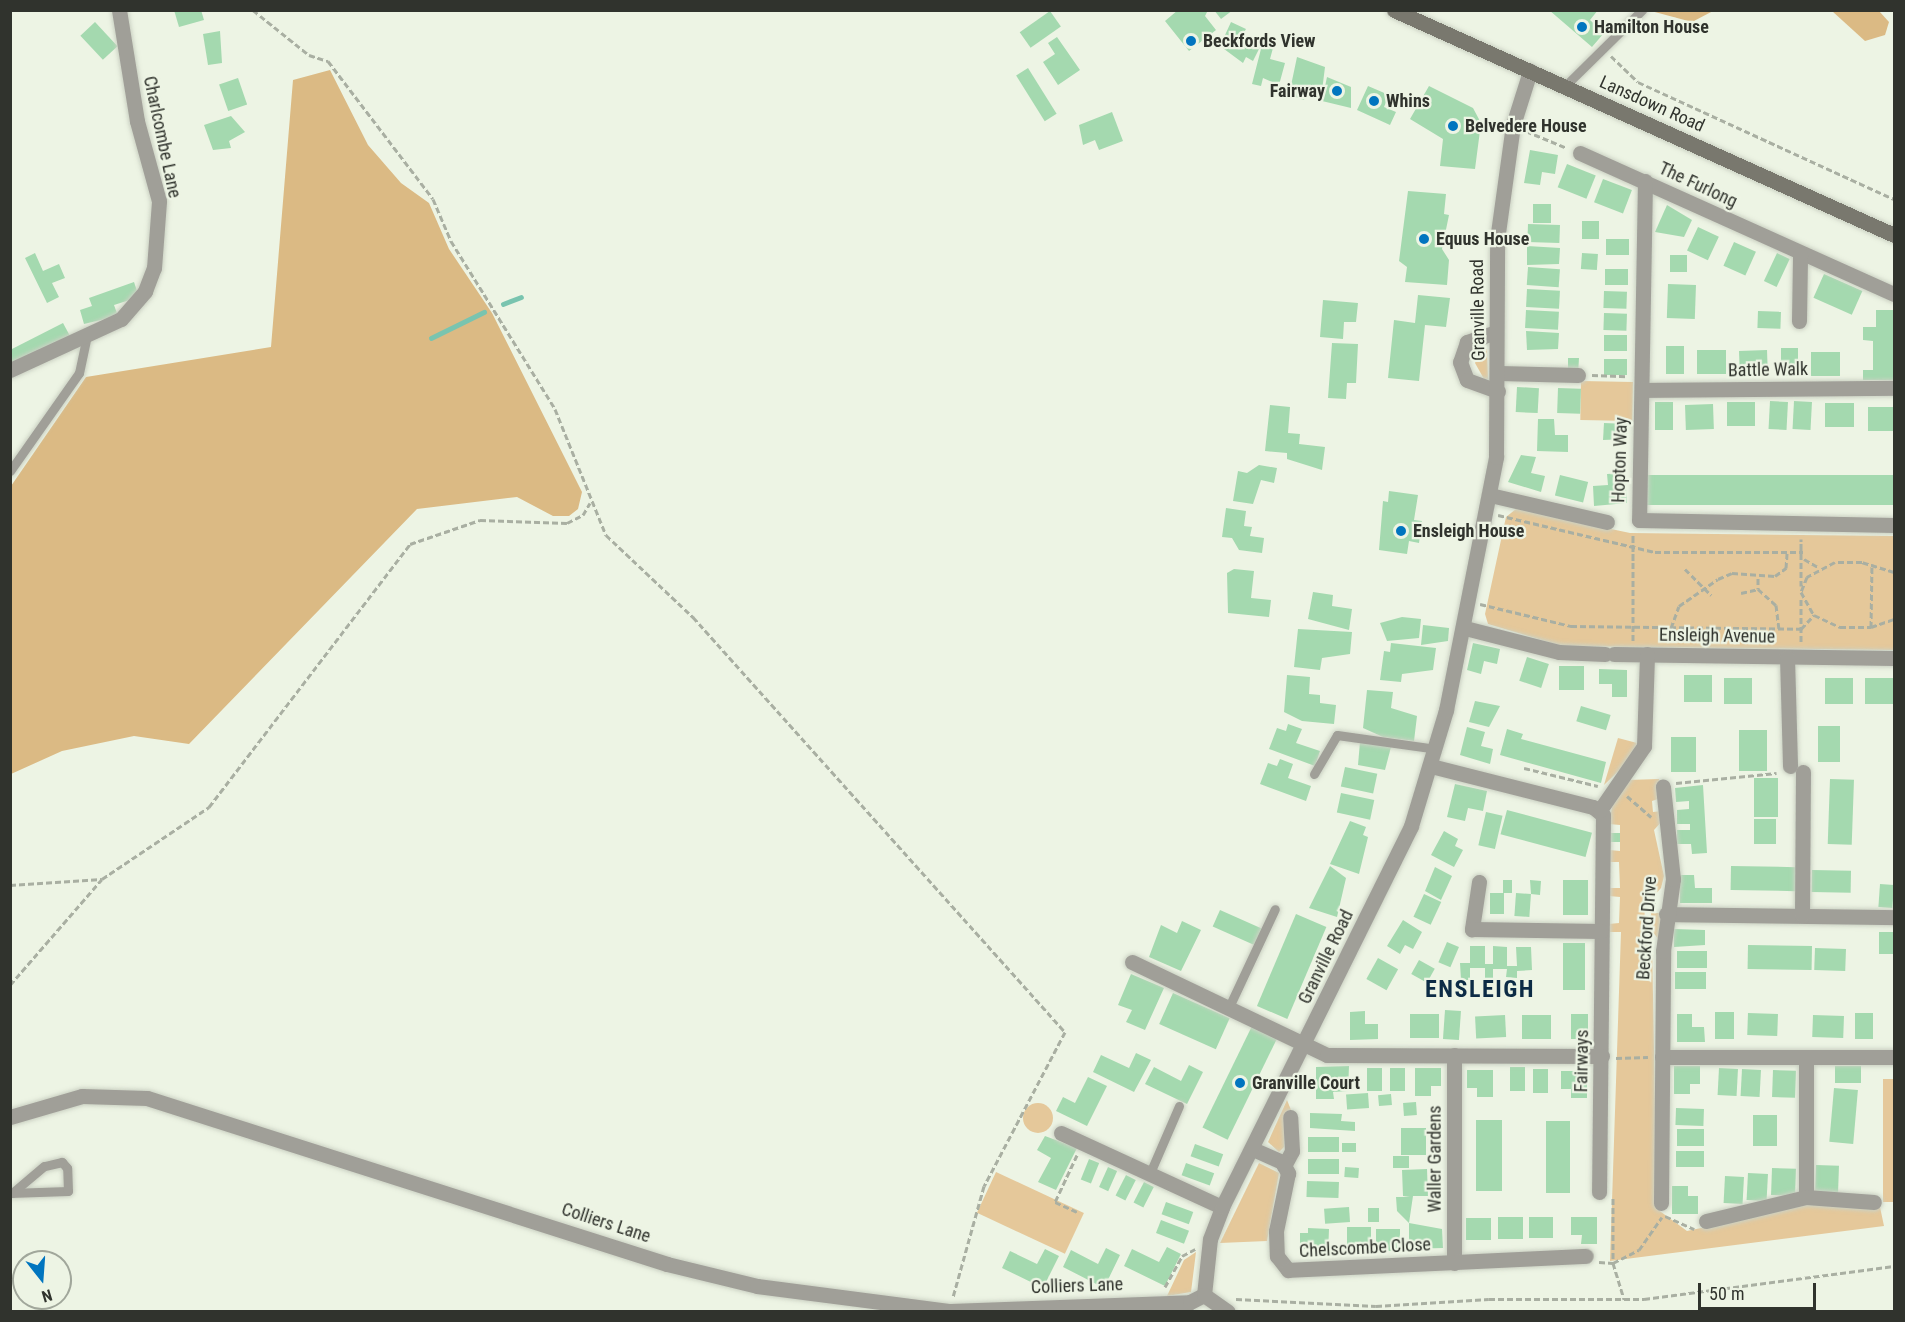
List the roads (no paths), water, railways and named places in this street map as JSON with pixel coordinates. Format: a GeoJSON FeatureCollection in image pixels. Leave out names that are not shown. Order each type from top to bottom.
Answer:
{"type":"FeatureCollection","features":[{"type":"Feature","properties":{"kind":"street","name":"Charlcombe Lane"},"geometry":{"type":"LineString","coordinates":[[10,370],[87,332],[121,319],[145,291],[159,227],[159,201],[137,121],[119,10]]}},
{"type":"Feature","properties":{"kind":"street","name":"Lansdown Road"},"geometry":{"type":"LineString","coordinates":[[1394,10],[1894,235]]}},
{"type":"Feature","properties":{"kind":"street","name":"Granville Road"},"geometry":{"type":"LineString","coordinates":[[1209,1297],[1210,1239],[1222,1207],[1255,1149],[1411,826],[1436,749],[1465,628],[1490,495],[1498,391],[1497,240],[1506,164],[1530,71]]}},
{"type":"Feature","properties":{"kind":"street","name":"The Furlong"},"geometry":{"type":"LineString","coordinates":[[1580,153],[1800,254],[1894,294]]}},
{"type":"Feature","properties":{"kind":"street","name":"Hopton Way"},"geometry":{"type":"LineString","coordinates":[[1644,181],[1640,520],[1894,525]]}},
{"type":"Feature","properties":{"kind":"street"},"geometry":{"type":"LineString","coordinates":[[1800,254],[1800,321]]}},
{"type":"Feature","properties":{"kind":"street"},"geometry":{"type":"LineString","coordinates":[[1496,332],[1467,342],[1460,362],[1467,380],[1498,391]]}},
{"type":"Feature","properties":{"kind":"street","name":"Granville Road"},"geometry":{"type":"LineString","coordinates":[[1498,374],[1578,375]]}},
{"type":"Feature","properties":{"kind":"street","name":"Battle Walk"},"geometry":{"type":"LineString","coordinates":[[1641,384],[1894,388]]}},
{"type":"Feature","properties":{"kind":"street"},"geometry":{"type":"LineString","coordinates":[[1490,495],[1607,522]]}},
{"type":"Feature","properties":{"kind":"street","name":"Ensleigh Avenue"},"geometry":{"type":"LineString","coordinates":[[1465,628],[1559,652],[1894,658]]}},
{"type":"Feature","properties":{"kind":"street","name":"Ensleigh Avenue"},"geometry":{"type":"LineString","coordinates":[[1600,810],[1644,746],[1640,654]]}},
{"type":"Feature","properties":{"kind":"street","name":"Ensleigh Avenue"},"geometry":{"type":"LineString","coordinates":[[1794,657],[1802,915]]}},
{"type":"Feature","properties":{"kind":"street"},"geometry":{"type":"LineString","coordinates":[[1431,766],[1600,810]]}},
{"type":"Feature","properties":{"kind":"street","name":"Beckford Drive"},"geometry":{"type":"LineString","coordinates":[[1662,1209],[1662,1057],[1666,914],[1673,879],[1659,803],[1664,785]]}},
{"type":"Feature","properties":{"kind":"street","name":"Fairways"},"geometry":{"type":"LineString","coordinates":[[1599,1192],[1602,1056],[1600,810]]}},
{"type":"Feature","properties":{"kind":"street"},"geometry":{"type":"LineString","coordinates":[[1479,882],[1472,929],[1601,931]]}},
{"type":"Feature","properties":{"kind":"street"},"geometry":{"type":"LineString","coordinates":[[1666,914],[1894,917]]}},
{"type":"Feature","properties":{"kind":"street"},"geometry":{"type":"LineString","coordinates":[[1132,962],[1306,1042],[1327,1055],[1602,1056]]}},
{"type":"Feature","properties":{"kind":"street","name":"Waller Gardens"},"geometry":{"type":"LineString","coordinates":[[1454,1055],[1454,1263]]}},
{"type":"Feature","properties":{"kind":"street"},"geometry":{"type":"LineString","coordinates":[[1662,1057],[1894,1057]]}},
{"type":"Feature","properties":{"kind":"street"},"geometry":{"type":"LineString","coordinates":[[1806,1057],[1806,1197]]}},
{"type":"Feature","properties":{"kind":"street","name":"Colliers Lane"},"geometry":{"type":"LineString","coordinates":[[10,1118],[82,1096],[147,1098],[667,1264],[757,1286],[950,1311],[1190,1302],[1209,1297]]}},
{"type":"Feature","properties":{"kind":"street"},"geometry":{"type":"LineString","coordinates":[[1255,1149],[1284,1166],[1292,1151],[1290,1117]]}},
{"type":"Feature","properties":{"kind":"street"},"geometry":{"type":"LineString","coordinates":[[1061,1133],[1222,1207]]}},
{"type":"Feature","properties":{"kind":"street","name":"Chelscombe Close"},"geometry":{"type":"LineString","coordinates":[[1284,1166],[1287,1183],[1276,1246],[1288,1270],[1582,1256]]}},
{"type":"Feature","properties":{"kind":"street"},"geometry":{"type":"LineString","coordinates":[[1706,1221],[1806,1197],[1874,1202]]}},
{"type":"Feature","properties":{"kind":"street"},"geometry":{"type":"LineString","coordinates":[[1209,1297],[1228,1311]]}},
{"type":"Feature","properties":{"kind":"lane"},"geometry":{"type":"LineString","coordinates":[[1565,86],[1607,50],[1642,10]]}},
{"type":"Feature","properties":{"kind":"lane"},"geometry":{"type":"LineString","coordinates":[[10,471],[79,373],[87,332]]}},
{"type":"Feature","properties":{"kind":"lane"},"geometry":{"type":"LineString","coordinates":[[1314,774],[1337,735],[1436,749]]}},
{"type":"Feature","properties":{"kind":"lane"},"geometry":{"type":"LineString","coordinates":[[1229,1007],[1275,909]]}},
{"type":"Feature","properties":{"kind":"lane"},"geometry":{"type":"LineString","coordinates":[[1150,1173],[1179,1106]]}},
{"type":"Feature","properties":{"kind":"lane"},"geometry":{"type":"LineString","coordinates":[[62,1162],[67,1168],[68,1191],[11,1193],[44,1166],[62,1162]]}},
{"type":"Feature","properties":{"kind":"waterway"},"geometry":{"type":"LineString","coordinates":[[503,304],[521,297]]}},
{"type":"Feature","properties":{"kind":"waterway"},"geometry":{"type":"LineString","coordinates":[[431,338],[484,312]]}},
{"type":"Feature","properties":{"kind":"place","name":"Hamilton House"},"geometry":{"type":"Point","coordinates":[1582,27]}},
{"type":"Feature","properties":{"kind":"place","name":"Beckfords View"},"geometry":{"type":"Point","coordinates":[1191,41]}},
{"type":"Feature","properties":{"kind":"place","name":"Fairway"},"geometry":{"type":"Point","coordinates":[1337,91]}},
{"type":"Feature","properties":{"kind":"place","name":"Whins"},"geometry":{"type":"Point","coordinates":[1374,101]}},
{"type":"Feature","properties":{"kind":"place","name":"Belvedere House"},"geometry":{"type":"Point","coordinates":[1453,126]}},
{"type":"Feature","properties":{"kind":"place","name":"Equus House"},"geometry":{"type":"Point","coordinates":[1424,239]}},
{"type":"Feature","properties":{"kind":"place","name":"Ensleigh House"},"geometry":{"type":"Point","coordinates":[1401,531]}},
{"type":"Feature","properties":{"kind":"place","name":"Granville Court"},"geometry":{"type":"Point","coordinates":[1240,1083]}},
{"type":"Feature","properties":{"kind":"district","name":"ENSLEIGH"},"geometry":{"type":"Point","coordinates":[1480,990]}}]}
